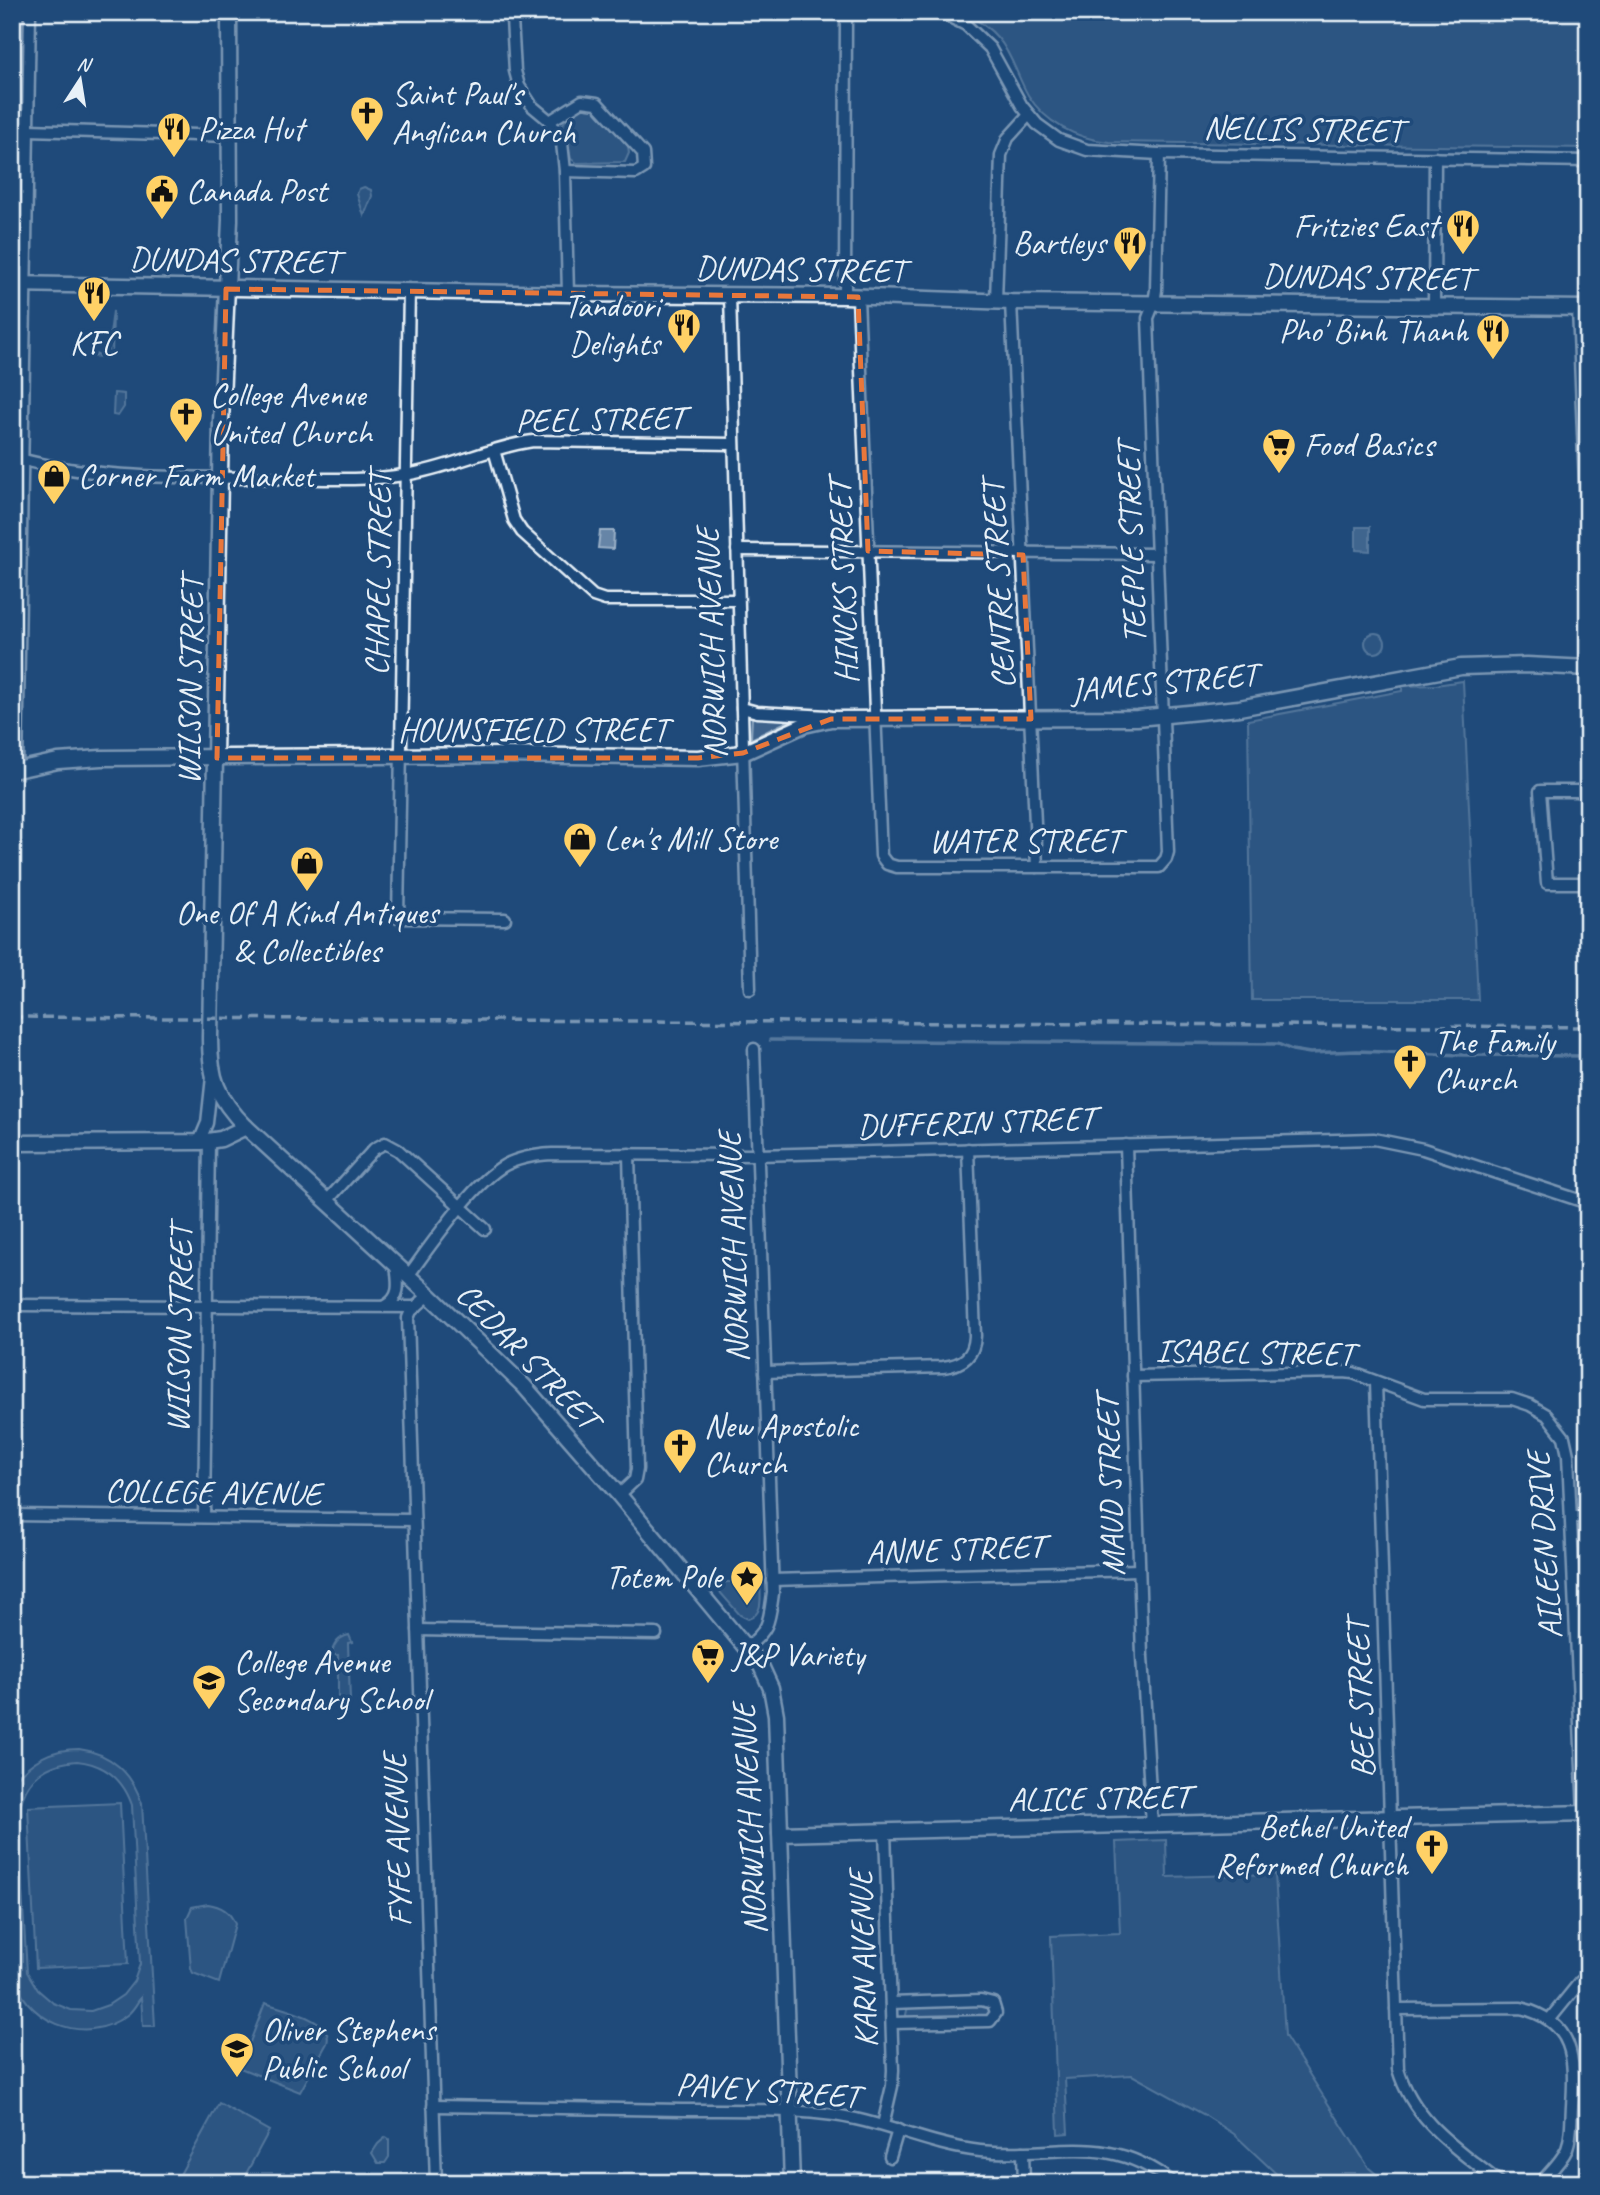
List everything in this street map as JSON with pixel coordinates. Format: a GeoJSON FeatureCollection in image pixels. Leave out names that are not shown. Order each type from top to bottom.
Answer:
{"type":"FeatureCollection","features":[{"type":"Feature","properties":{"kind":"main road","name":"WILSON STREET"},"geometry":{"type":"LineString","coordinates":[[229,12],[230,136],[220,477],[210,1038],[212,1073],[224,1101],[246,1127]]}},
{"type":"Feature","properties":{"kind":"main road","name":"DUNDAS STREET"},"geometry":{"type":"LineString","coordinates":[[18,284],[1011,302],[1583,308]]}},
{"type":"Feature","properties":{"kind":"main road","name":"JAMES STREET"},"geometry":{"type":"LineString","coordinates":[[843,718],[1097,720],[1164,716],[1239,708],[1461,667],[1527,665],[1588,668]]}},
{"type":"Feature","properties":{"kind":"main road","name":"HOUNSFIELD STREET"},"geometry":{"type":"LineString","coordinates":[[15,770],[58,761],[101,758],[507,755],[698,758],[743,752],[804,726],[843,718]]}},
{"type":"Feature","properties":{"kind":"main road"},"geometry":{"type":"LineString","coordinates":[[12,1143],[204,1142],[223,1138],[246,1127]]}},
{"type":"Feature","properties":{"kind":"main road","name":"CEDAR STREET"},"geometry":{"type":"LineString","coordinates":[[246,1127],[524,1386],[747,1647]]}},
{"type":"Feature","properties":{"kind":"main road","name":"NORWICH AVENUE"},"geometry":{"type":"LineString","coordinates":[[747,1647],[767,1678],[774,1701],[792,2183]]}},
{"type":"Feature","properties":{"kind":"main road","name":"ALICE STREET"},"geometry":{"type":"LineString","coordinates":[[780,1834],[1586,1813]]}},
{"type":"Feature","properties":{"kind":"street"},"geometry":{"type":"LineString","coordinates":[[15,770],[18,284],[28,130],[30,12]]}},
{"type":"Feature","properties":{"kind":"street"},"geometry":{"type":"LineString","coordinates":[[503,12],[512,19],[515,71],[519,86],[532,106],[550,121],[562,143],[568,294]]}},
{"type":"Feature","properties":{"kind":"street","name":"HINCKS STREET"},"geometry":{"type":"LineString","coordinates":[[846,12],[851,297],[868,551],[879,845],[881,856],[887,864]]}},
{"type":"Feature","properties":{"kind":"street"},"geometry":{"type":"LineString","coordinates":[[940,12],[966,25],[990,47],[1029,116],[1008,138],[1001,155],[996,301]]}},
{"type":"Feature","properties":{"kind":"street"},"geometry":{"type":"LineString","coordinates":[[550,121],[582,100],[595,102],[643,153],[645,162],[644,168],[636,173],[565,170]]}},
{"type":"Feature","properties":{"kind":"street","name":"NELLIS STREET"},"geometry":{"type":"LineString","coordinates":[[1029,116],[1051,135],[1084,150],[1098,153],[1588,161]]}},
{"type":"Feature","properties":{"kind":"street"},"geometry":{"type":"LineString","coordinates":[[28,130],[230,136]]}},
{"type":"Feature","properties":{"kind":"street","name":"TEEPLE STREET"},"geometry":{"type":"LineString","coordinates":[[1159,154],[1154,303],[1148,318],[1168,852],[1163,864]]}},
{"type":"Feature","properties":{"kind":"street"},"geometry":{"type":"LineString","coordinates":[[1434,306],[1435,158]]}},
{"type":"Feature","properties":{"kind":"street","name":"CHAPEL STREET"},"geometry":{"type":"LineString","coordinates":[[409,291],[398,918],[505,919]]}},
{"type":"Feature","properties":{"kind":"street","name":"NORWICH AVENUE"},"geometry":{"type":"LineString","coordinates":[[730,295],[750,989]]}},
{"type":"Feature","properties":{"kind":"street","name":"CENTRE STREET"},"geometry":{"type":"LineString","coordinates":[[1011,302],[1037,867]]}},
{"type":"Feature","properties":{"kind":"street"},"geometry":{"type":"LineString","coordinates":[[1583,308],[1588,559]]}},
{"type":"Feature","properties":{"kind":"street","name":"PEEL STREET"},"geometry":{"type":"LineString","coordinates":[[17,458],[42,465],[111,474],[331,479],[405,475],[514,444],[547,440],[733,443]]}},
{"type":"Feature","properties":{"kind":"street"},"geometry":{"type":"LineString","coordinates":[[494,450],[512,513],[522,532],[583,590],[605,600],[737,600]]}},
{"type":"Feature","properties":{"kind":"street"},"geometry":{"type":"LineString","coordinates":[[737,550],[1157,555]]}},
{"type":"Feature","properties":{"kind":"street","name":"JAMES STREET"},"geometry":{"type":"LineString","coordinates":[[742,708],[757,712],[843,718]]}},
{"type":"Feature","properties":{"kind":"street"},"geometry":{"type":"LineString","coordinates":[[1588,791],[1540,792],[1547,883],[1588,883]]}},
{"type":"Feature","properties":{"kind":"street","name":"WATER STREET"},"geometry":{"type":"LineString","coordinates":[[887,864],[897,867],[1154,868],[1163,864]]}},
{"type":"Feature","properties":{"kind":"street","name":"NORWICH AVENUE"},"geometry":{"type":"LineString","coordinates":[[747,1647],[761,1636],[768,1622],[772,1580],[754,1049]]}},
{"type":"Feature","properties":{"kind":"street","name":"WILSON STREET"},"geometry":{"type":"LineString","coordinates":[[204,1517],[207,1305],[204,1142],[212,1073]]}},
{"type":"Feature","properties":{"kind":"street","name":"DUFFERIN STREET"},"geometry":{"type":"LineString","coordinates":[[408,1276],[461,1208],[493,1173],[524,1158],[552,1154],[757,1155],[1374,1139],[1423,1149],[1588,1203]]}},
{"type":"Feature","properties":{"kind":"street"},"geometry":{"type":"LineString","coordinates":[[326,1202],[374,1149],[385,1143],[398,1150],[485,1229]]}},
{"type":"Feature","properties":{"kind":"street","name":"MAUD STREET"},"geometry":{"type":"LineString","coordinates":[[1126,1145],[1139,1570],[1152,1825]]}},
{"type":"Feature","properties":{"kind":"street"},"geometry":{"type":"LineString","coordinates":[[765,1372],[943,1367],[954,1366],[966,1359],[974,1347],[975,1336],[968,1149]]}},
{"type":"Feature","properties":{"kind":"street"},"geometry":{"type":"LineString","coordinates":[[619,1495],[635,1480],[637,1469],[629,1154]]}},
{"type":"Feature","properties":{"kind":"street"},"geometry":{"type":"LineString","coordinates":[[385,1306],[393,1302],[398,1290],[396,1265]]}},
{"type":"Feature","properties":{"kind":"street"},"geometry":{"type":"LineString","coordinates":[[12,1305],[416,1307],[429,1295]]}},
{"type":"Feature","properties":{"kind":"street","name":"FYFE AVENUE"},"geometry":{"type":"LineString","coordinates":[[416,1307],[408,1318],[436,2183]]}},
{"type":"Feature","properties":{"kind":"street","name":"ISABEL STREET"},"geometry":{"type":"LineString","coordinates":[[1133,1376],[1341,1372],[1376,1382]]}},
{"type":"Feature","properties":{"kind":"street","name":"AILEEN DRIVE"},"geometry":{"type":"LineString","coordinates":[[1376,1382],[1424,1399],[1512,1399],[1547,1415],[1561,1432],[1566,1443],[1572,1517],[1586,1813]]}},
{"type":"Feature","properties":{"kind":"street","name":"BEE STREET"},"geometry":{"type":"LineString","coordinates":[[1376,1382],[1398,2069],[1411,2102],[1433,2128],[1500,2183]]}},
{"type":"Feature","properties":{"kind":"street","name":"COLLEGE AVENUE"},"geometry":{"type":"LineString","coordinates":[[12,1515],[414,1520]]}},
{"type":"Feature","properties":{"kind":"street"},"geometry":{"type":"LineString","coordinates":[[1572,1517],[1588,1517]]}},
{"type":"Feature","properties":{"kind":"street","name":"ANNE STREET"},"geometry":{"type":"LineString","coordinates":[[772,1580],[1139,1570]]}},
{"type":"Feature","properties":{"kind":"street"},"geometry":{"type":"LineString","coordinates":[[418,1630],[656,1634]]}},
{"type":"Feature","properties":{"kind":"street","name":"KARN AVENUE"},"geometry":{"type":"LineString","coordinates":[[883,2125],[892,2086],[884,1831]]}},
{"type":"Feature","properties":{"kind":"street"},"geometry":{"type":"LineString","coordinates":[[1550,2019],[1588,1976]]}},
{"type":"Feature","properties":{"kind":"street"},"geometry":{"type":"LineString","coordinates":[[891,2003],[980,2000],[993,2003],[996,2013],[990,2021],[892,2023]]}},
{"type":"Feature","properties":{"kind":"street"},"geometry":{"type":"LineString","coordinates":[[1396,2009],[1510,2007],[1540,2013],[1550,2019],[1572,2054],[1572,2108],[1568,2146],[1556,2166],[1540,2183]]}},
{"type":"Feature","properties":{"kind":"street","name":"PAVEY STREET"},"geometry":{"type":"LineString","coordinates":[[433,2106],[827,2114],[883,2125],[984,2152],[1077,2148],[1108,2152],[1142,2163],[1173,2183]]}},
{"type":"Feature","properties":{"kind":"street"},"geometry":{"type":"LineString","coordinates":[[890,2157],[898,2130]]}},
{"type":"Feature","properties":{"kind":"street"},"geometry":{"type":"LineString","coordinates":[[1023,2152],[1024,2183]]}},
{"type":"Feature","properties":{"kind":"highlighted area"},"geometry":{"type":"Polygon","coordinates":[[[226,289],[858,297],[868,551],[1023,555],[1031,719],[831,719],[743,753],[698,758],[217,758],[226,289]]]}},
{"type":"Feature","properties":{"kind":"shaded area"},"geometry":{"type":"Polygon","coordinates":[[[963,12],[1588,12],[1588,148],[1097,140],[1063,128],[1043,114],[1028,95],[998,38],[991,30],[963,12]]]}},
{"type":"Feature","properties":{"kind":"shaded area"},"geometry":{"type":"Polygon","coordinates":[[[585,106],[594,109],[628,146],[629,153],[625,162],[577,163],[571,159],[563,124],[585,106]]]}},
{"type":"Feature","properties":{"kind":"shaded area"},"geometry":{"type":"Polygon","coordinates":[[[364,187],[371,190],[372,196],[364,216],[357,194],[359,189],[364,187]]]}},
{"type":"Feature","properties":{"kind":"shaded area"},"geometry":{"type":"Polygon","coordinates":[[[113,311],[112,357],[79,356],[101,354],[108,350],[113,311]]]}},
{"type":"Feature","properties":{"kind":"shaded area"},"geometry":{"type":"Polygon","coordinates":[[[114,393],[124,394],[124,407],[118,416],[113,415],[114,393]]]}},
{"type":"Feature","properties":{"kind":"shaded area"},"geometry":{"type":"Polygon","coordinates":[[[1356,527],[1370,527],[1370,551],[1356,550],[1356,527]]]}},
{"type":"Feature","properties":{"kind":"shaded area"},"geometry":{"type":"Polygon","coordinates":[[[600,531],[614,531],[613,549],[598,548],[600,531]]]}},
{"type":"Feature","properties":{"kind":"shaded area"},"geometry":{"type":"Polygon","coordinates":[[[1371,633],[1379,633],[1385,643],[1379,653],[1371,653],[1365,647],[1365,639],[1371,633]]]}},
{"type":"Feature","properties":{"kind":"shaded area"},"geometry":{"type":"Polygon","coordinates":[[[1463,681],[1478,1000],[1252,1000],[1248,720],[1402,691],[1402,686],[1463,681]]]}},
{"type":"Feature","properties":{"kind":"shaded area"},"geometry":{"type":"Polygon","coordinates":[[[752,715],[794,718],[751,739],[752,715]]]}},
{"type":"Feature","properties":{"kind":"shaded area"},"geometry":{"type":"Polygon","coordinates":[[[760,1580],[759,1608],[757,1613],[748,1619],[740,1615],[712,1583],[760,1580]]]}},
{"type":"Feature","properties":{"kind":"shaded area"},"geometry":{"type":"Polygon","coordinates":[[[349,1635],[352,1642],[348,1643],[350,1700],[346,1706],[338,1707],[338,1655],[332,1655],[332,1651],[339,1640],[349,1635]]]}},
{"type":"Feature","properties":{"kind":"shaded area"},"geometry":{"type":"Polygon","coordinates":[[[69,1750],[91,1751],[111,1760],[127,1774],[142,1804],[155,2026],[143,2026],[141,1997],[129,2013],[110,2025],[74,2029],[57,2024],[28,2003],[18,1987],[12,1969],[12,1754],[14,1781],[43,1757],[69,1750]],[[63,1763],[51,1767],[33,1780],[22,1800],[18,1826],[27,1972],[38,1990],[53,2003],[71,2010],[91,2011],[108,2005],[123,1995],[134,1981],[140,1964],[132,1805],[124,1788],[112,1774],[87,1763],[63,1763]]]}},
{"type":"Feature","properties":{"kind":"shaded area"},"geometry":{"type":"Polygon","coordinates":[[[120,1803],[128,1964],[36,1968],[28,1807],[120,1803]]]}},
{"type":"Feature","properties":{"kind":"shaded area"},"geometry":{"type":"Polygon","coordinates":[[[1166,1840],[1167,1877],[1275,1874],[1285,2036],[1369,2168],[1387,2183],[1286,2183],[1234,2134],[1132,2075],[1065,2079],[1068,2133],[1058,2134],[1051,1936],[1120,1933],[1116,1842],[1166,1840]]]}},
{"type":"Feature","properties":{"kind":"shaded area"},"geometry":{"type":"Polygon","coordinates":[[[208,1904],[224,1910],[235,1924],[219,1983],[193,1973],[191,1969],[187,1918],[192,1907],[208,1904]]]}},
{"type":"Feature","properties":{"kind":"shaded area"},"geometry":{"type":"Polygon","coordinates":[[[265,2003],[315,2022],[327,2035],[327,2043],[300,2092],[240,2068],[265,2003]]]}},
{"type":"Feature","properties":{"kind":"shaded area"},"geometry":{"type":"Polygon","coordinates":[[[984,2005],[990,2011],[985,2017],[909,2019],[906,2015],[907,2010],[912,2007],[984,2005]]]}},
{"type":"Feature","properties":{"kind":"shaded area"},"geometry":{"type":"Polygon","coordinates":[[[219,2103],[269,2131],[241,2183],[182,2183],[177,2180],[219,2103]]]}},
{"type":"Feature","properties":{"kind":"shaded area"},"geometry":{"type":"Polygon","coordinates":[[[386,2137],[389,2139],[389,2157],[385,2163],[378,2163],[372,2153],[386,2137]]]}},
{"type":"Feature","properties":{"kind":"waterway"},"geometry":{"type":"LineString","coordinates":[[770,1040],[1278,1044],[1310,1053],[1357,1051],[1588,1056]]}},
{"type":"Feature","properties":{"kind":"railway"},"geometry":{"type":"LineString","coordinates":[[12,1017],[1588,1027]]}},
{"type":"Feature","properties":{"kind":"place","name":"Saint Paul's Anglican Church"},"geometry":{"type":"Point","coordinates":[367,143]}},
{"type":"Feature","properties":{"kind":"place","name":"Pizza Hut"},"geometry":{"type":"Point","coordinates":[174,159]}},
{"type":"Feature","properties":{"kind":"place","name":"Canada Post"},"geometry":{"type":"Point","coordinates":[162,221]}},
{"type":"Feature","properties":{"kind":"place","name":"Fritzies East"},"geometry":{"type":"Point","coordinates":[1463,256]}},
{"type":"Feature","properties":{"kind":"place","name":"Bartleys"},"geometry":{"type":"Point","coordinates":[1130,273]}},
{"type":"Feature","properties":{"kind":"place","name":"KFC"},"geometry":{"type":"Point","coordinates":[94,323]}},
{"type":"Feature","properties":{"kind":"place","name":"Tandoori Delights"},"geometry":{"type":"Point","coordinates":[684,355]}},
{"type":"Feature","properties":{"kind":"place","name":"Pho' Binh Thanh"},"geometry":{"type":"Point","coordinates":[1493,361]}},
{"type":"Feature","properties":{"kind":"place","name":"College Avenue United Church"},"geometry":{"type":"Point","coordinates":[186,444]}},
{"type":"Feature","properties":{"kind":"place","name":"Food Basics"},"geometry":{"type":"Point","coordinates":[1279,475]}},
{"type":"Feature","properties":{"kind":"place","name":"Corner Farm Market"},"geometry":{"type":"Point","coordinates":[54,506]}},
{"type":"Feature","properties":{"kind":"place","name":"Len's Mill Store"},"geometry":{"type":"Point","coordinates":[580,869]}},
{"type":"Feature","properties":{"kind":"place","name":"One Of A Kind Antiques & Collectibles"},"geometry":{"type":"Point","coordinates":[307,893]}},
{"type":"Feature","properties":{"kind":"place","name":"The Family Church"},"geometry":{"type":"Point","coordinates":[1410,1091]}},
{"type":"Feature","properties":{"kind":"place","name":"New Apostolic Church"},"geometry":{"type":"Point","coordinates":[680,1475]}},
{"type":"Feature","properties":{"kind":"place","name":"Totem Pole"},"geometry":{"type":"Point","coordinates":[747,1607]}},
{"type":"Feature","properties":{"kind":"place","name":"J&P Variety"},"geometry":{"type":"Point","coordinates":[708,1685]}},
{"type":"Feature","properties":{"kind":"place","name":"College Avenue Secondary School"},"geometry":{"type":"Point","coordinates":[209,1711]}},
{"type":"Feature","properties":{"kind":"place","name":"Bethel United Reformed Church"},"geometry":{"type":"Point","coordinates":[1432,1876]}},
{"type":"Feature","properties":{"kind":"place","name":"Oliver Stephens Public School"},"geometry":{"type":"Point","coordinates":[237,2079]}}]}
